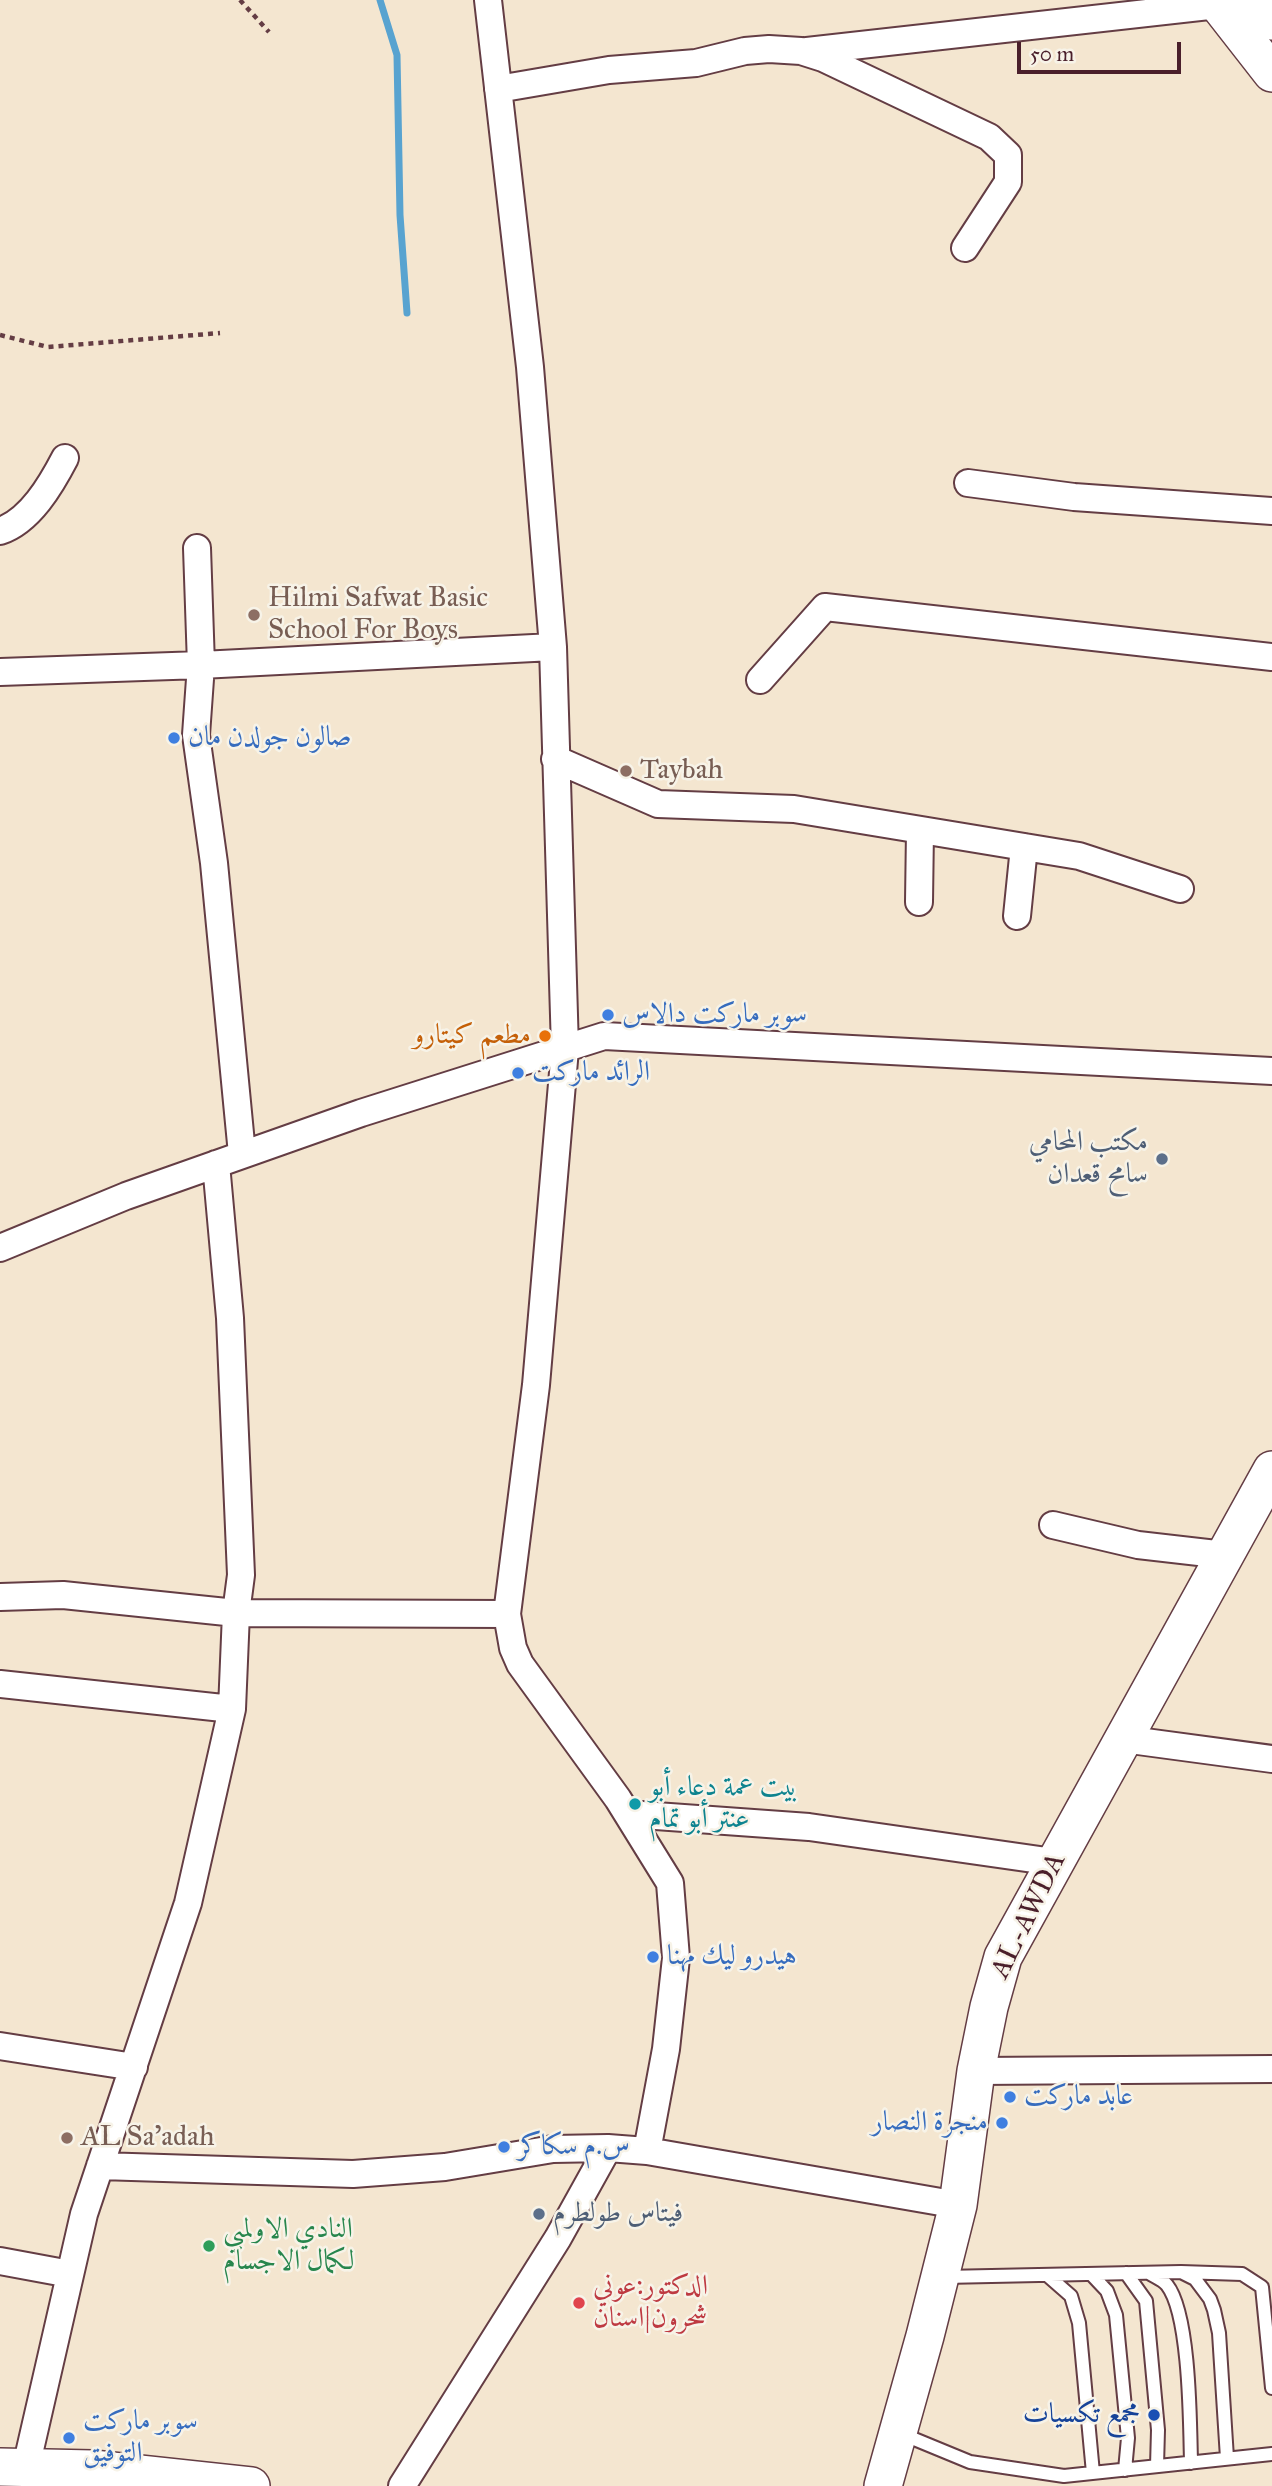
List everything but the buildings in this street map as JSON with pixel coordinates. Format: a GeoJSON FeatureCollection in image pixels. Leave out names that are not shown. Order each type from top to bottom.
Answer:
{"type":"FeatureCollection","features":[{"type":"Feature","properties":{"kind":"street"},"geometry":{"type":"LineString","coordinates":[[488,0],[530,367],[553,647],[565,1049],[536,1385],[507,1614],[513,1648],[520,1664],[628,1814],[670,1883],[676,1958],[667,2049],[647,2151]]}},
{"type":"Feature","properties":{"kind":"street"},"geometry":{"type":"LineString","coordinates":[[1256,0],[1272,21]]}},
{"type":"Feature","properties":{"kind":"street"},"geometry":{"type":"LineString","coordinates":[[498,89],[609,70],[696,63],[745,51],[801,51],[1217,2],[1272,73]]}},
{"type":"Feature","properties":{"kind":"street"},"geometry":{"type":"LineString","coordinates":[[801,51],[823,58],[1001,145],[1008,155],[1008,182],[965,248]]}},
{"type":"Feature","properties":{"kind":"street"},"geometry":{"type":"LineString","coordinates":[[0,531],[18,521],[36,503],[65,458]]}},
{"type":"Feature","properties":{"kind":"street"},"geometry":{"type":"LineString","coordinates":[[968,483],[1074,497],[1272,512]]}},
{"type":"Feature","properties":{"kind":"street"},"geometry":{"type":"LineString","coordinates":[[197,548],[201,665],[196,735],[214,863],[243,1154]]}},
{"type":"Feature","properties":{"kind":"street"},"geometry":{"type":"LineString","coordinates":[[761,680],[825,607],[1272,657]]}},
{"type":"Feature","properties":{"kind":"street"},"geometry":{"type":"LineString","coordinates":[[0,672],[553,647]]}},
{"type":"Feature","properties":{"kind":"street"},"geometry":{"type":"LineString","coordinates":[[555,760],[658,804],[794,809],[1079,856],[1180,889]]}},
{"type":"Feature","properties":{"kind":"street"},"geometry":{"type":"LineString","coordinates":[[919,902],[920,830]]}},
{"type":"Feature","properties":{"kind":"street"},"geometry":{"type":"LineString","coordinates":[[1017,916],[1024,847]]}},
{"type":"Feature","properties":{"kind":"street"},"geometry":{"type":"LineString","coordinates":[[0,1248],[126,1196],[243,1154],[361,1113],[604,1036],[1272,1071]]}},
{"type":"Feature","properties":{"kind":"street"},"geometry":{"type":"LineString","coordinates":[[216,1164],[231,1332],[241,1575],[236,1613],[232,1709],[188,1903],[84,2214],[70,2273],[13,2467],[93,2469],[251,2486]]}},
{"type":"Feature","properties":{"kind":"street","name":"AL-AWDA"},"geometry":{"type":"LineString","coordinates":[[883,2486],[958,2205],[976,2071],[1003,1957],[1272,1470]]}},
{"type":"Feature","properties":{"kind":"street"},"geometry":{"type":"LineString","coordinates":[[1053,1525],[1138,1545],[1225,1555]]}},
{"type":"Feature","properties":{"kind":"street"},"geometry":{"type":"LineString","coordinates":[[0,1597],[63,1595],[236,1613],[507,1614]]}},
{"type":"Feature","properties":{"kind":"street"},"geometry":{"type":"LineString","coordinates":[[0,1685],[232,1709]]}},
{"type":"Feature","properties":{"kind":"street"},"geometry":{"type":"LineString","coordinates":[[1123,1739],[1272,1759]]}},
{"type":"Feature","properties":{"kind":"street"},"geometry":{"type":"LineString","coordinates":[[628,1814],[809,1827],[1054,1862]]}},
{"type":"Feature","properties":{"kind":"street"},"geometry":{"type":"LineString","coordinates":[[0,2046],[134,2067]]}},
{"type":"Feature","properties":{"kind":"street"},"geometry":{"type":"LineString","coordinates":[[976,2071],[1272,2069]]}},
{"type":"Feature","properties":{"kind":"street"},"geometry":{"type":"LineString","coordinates":[[100,2166],[353,2174],[445,2167],[552,2149],[608,2148],[647,2151],[958,2205]]}},
{"type":"Feature","properties":{"kind":"street"},"geometry":{"type":"LineString","coordinates":[[402,2486],[558,2238],[608,2148]]}},
{"type":"Feature","properties":{"kind":"street"},"geometry":{"type":"LineString","coordinates":[[0,2262],[70,2273]]}},
{"type":"Feature","properties":{"kind":"lane"},"geometry":{"type":"LineString","coordinates":[[940,2277],[1149,2272],[1242,2274],[1262,2287],[1272,2388]]}},
{"type":"Feature","properties":{"kind":"lane"},"geometry":{"type":"LineString","coordinates":[[1149,2272],[1166,2284],[1178,2303],[1189,2396],[1191,2463]]}},
{"type":"Feature","properties":{"kind":"lane"},"geometry":{"type":"LineString","coordinates":[[1181,2272],[1195,2279],[1210,2299],[1214,2310],[1219,2333],[1227,2458]]}},
{"type":"Feature","properties":{"kind":"lane"},"geometry":{"type":"LineString","coordinates":[[1126,2273],[1146,2301],[1158,2430],[1157,2466]]}},
{"type":"Feature","properties":{"kind":"lane"},"geometry":{"type":"LineString","coordinates":[[1091,2274],[1107,2291],[1116,2315],[1128,2438],[1125,2470]]}},
{"type":"Feature","properties":{"kind":"lane"},"geometry":{"type":"LineString","coordinates":[[1047,2275],[1071,2296],[1079,2323],[1093,2473]]}},
{"type":"Feature","properties":{"kind":"lane"},"geometry":{"type":"LineString","coordinates":[[898,2432],[970,2462],[1065,2476],[1272,2454]]}},
{"type":"Feature","properties":{"kind":"path"},"geometry":{"type":"LineString","coordinates":[[240,0],[269,32]]}},
{"type":"Feature","properties":{"kind":"path"},"geometry":{"type":"LineString","coordinates":[[0,335],[48,347],[220,333]]}},
{"type":"Feature","properties":{"kind":"waterway"},"geometry":{"type":"LineString","coordinates":[[380,0],[397,55],[400,215],[407,313]]}},
{"type":"Feature","properties":{"kind":"place","name":"Hilmi Safwat Basic School For Boys"},"geometry":{"type":"Point","coordinates":[254,615]}},
{"type":"Feature","properties":{"kind":"place","name":"صالون جولدن مان"},"geometry":{"type":"Point","coordinates":[174,738]}},
{"type":"Feature","properties":{"kind":"place","name":"Taybah"},"geometry":{"type":"Point","coordinates":[626,771]}},
{"type":"Feature","properties":{"kind":"place","name":"سوبر ماركت دالاس"},"geometry":{"type":"Point","coordinates":[608,1015]}},
{"type":"Feature","properties":{"kind":"place","name":"مطعم كيتارو"},"geometry":{"type":"Point","coordinates":[545,1036]}},
{"type":"Feature","properties":{"kind":"place","name":"الرائد ماركت"},"geometry":{"type":"Point","coordinates":[518,1073]}},
{"type":"Feature","properties":{"kind":"place","name":"مكتب المحامي سامح قعدان"},"geometry":{"type":"Point","coordinates":[1162,1159]}},
{"type":"Feature","properties":{"kind":"place","name":"بيت عمة دعاء أبو عنتر أبو تمام"},"geometry":{"type":"Point","coordinates":[635,1804]}},
{"type":"Feature","properties":{"kind":"place","name":"هيدرو ليك مهنا"},"geometry":{"type":"Point","coordinates":[653,1957]}},
{"type":"Feature","properties":{"kind":"place","name":"عابد ماركت"},"geometry":{"type":"Point","coordinates":[1010,2097]}},
{"type":"Feature","properties":{"kind":"place","name":"منجرة النصار"},"geometry":{"type":"Point","coordinates":[1002,2123]}},
{"type":"Feature","properties":{"kind":"place","name":"AL Sa'adah"},"geometry":{"type":"Point","coordinates":[67,2138]}},
{"type":"Feature","properties":{"kind":"place","name":"س.م سكاكر"},"geometry":{"type":"Point","coordinates":[504,2147]}},
{"type":"Feature","properties":{"kind":"place","name":"فيتاس طولطرم"},"geometry":{"type":"Point","coordinates":[539,2214]}},
{"type":"Feature","properties":{"kind":"place","name":"النادي الاولمبي لكمال الاجسام"},"geometry":{"type":"Point","coordinates":[209,2246]}},
{"type":"Feature","properties":{"kind":"place","name":"الدكتور:عوني شحرون|اسنان"},"geometry":{"type":"Point","coordinates":[579,2303]}},
{"type":"Feature","properties":{"kind":"place","name":"مجمع تكسيات"},"geometry":{"type":"Point","coordinates":[1154,2415]}},
{"type":"Feature","properties":{"kind":"place","name":"سوبر ماركت التوفيق"},"geometry":{"type":"Point","coordinates":[69,2438]}}]}
